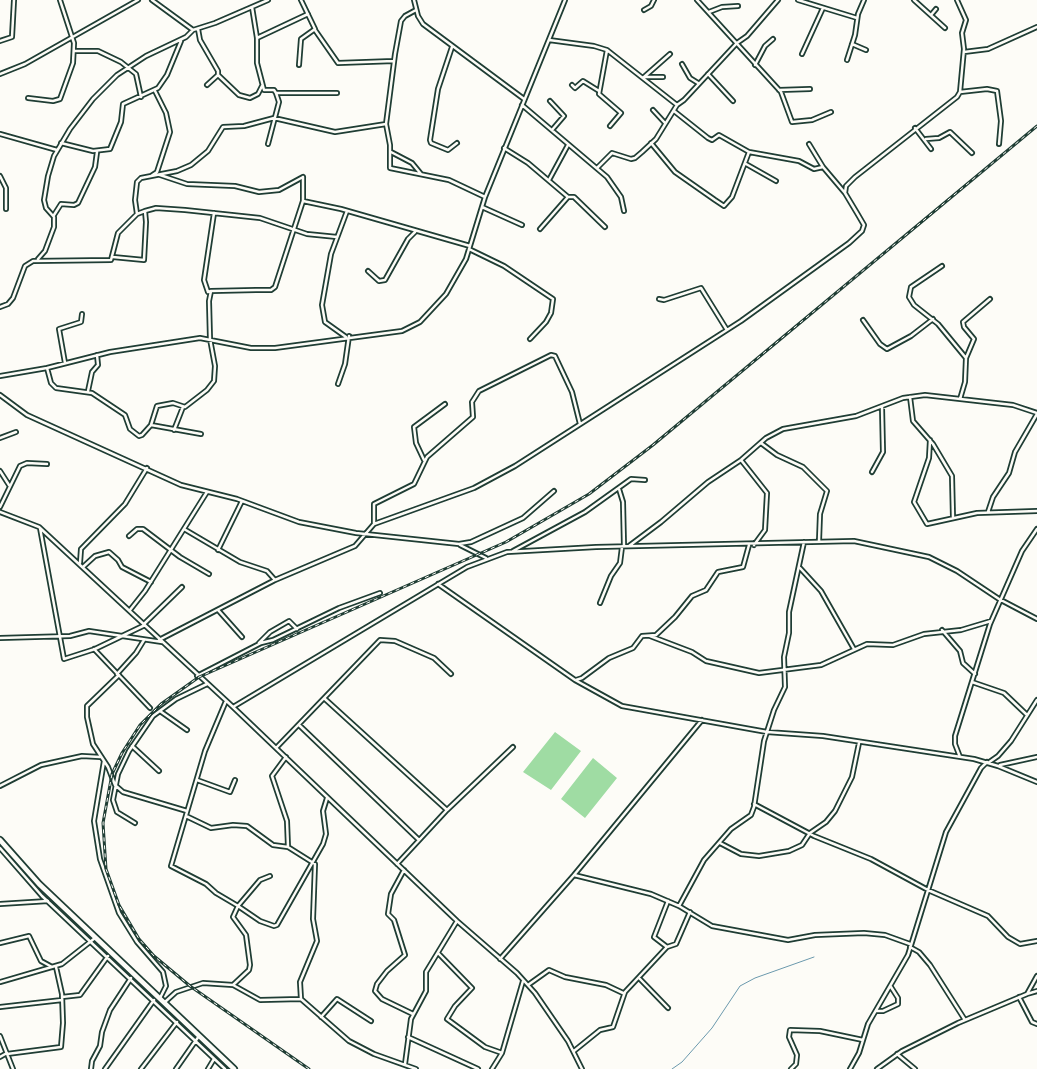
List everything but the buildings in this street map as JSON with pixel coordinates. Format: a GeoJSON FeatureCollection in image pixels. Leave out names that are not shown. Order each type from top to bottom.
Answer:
{"type":"FeatureCollection","features":[{"type":"Feature","properties":{"kind":"main road"},"geometry":{"type":"LineString","coordinates":[[0,840],[33,878],[93,940],[157,1000],[164,1003],[197,1038],[234,1069]]}},
{"type":"Feature","properties":{"kind":"street"},"geometry":{"type":"LineString","coordinates":[[0,42],[12,37],[14,0]]}},
{"type":"Feature","properties":{"kind":"street"},"geometry":{"type":"LineString","coordinates":[[28,98],[53,101],[60,99],[73,63],[75,51],[60,0]]}},
{"type":"Feature","properties":{"kind":"street"},"geometry":{"type":"LineString","coordinates":[[0,74],[24,64],[138,0]]}},
{"type":"Feature","properties":{"kind":"street"},"geometry":{"type":"LineString","coordinates":[[152,0],[193,30]]}},
{"type":"Feature","properties":{"kind":"street"},"geometry":{"type":"LineString","coordinates":[[54,216],[46,208],[44,200],[48,176],[58,150],[88,104],[104,87],[128,67],[182,40],[193,30],[268,0]]}},
{"type":"Feature","properties":{"kind":"street"},"geometry":{"type":"LineString","coordinates":[[301,0],[315,30],[338,63],[394,61]]}},
{"type":"Feature","properties":{"kind":"street"},"geometry":{"type":"LineString","coordinates":[[414,0],[416,10],[423,24],[524,99]]}},
{"type":"Feature","properties":{"kind":"street"},"geometry":{"type":"LineString","coordinates":[[0,376],[47,368],[97,355],[200,338],[244,347],[294,346],[402,331],[420,322],[434,310],[453,284],[470,248],[485,197],[565,0]]}},
{"type":"Feature","properties":{"kind":"street"},"geometry":{"type":"LineString","coordinates":[[644,10],[651,6],[654,0]]}},
{"type":"Feature","properties":{"kind":"street"},"geometry":{"type":"LineString","coordinates":[[697,0],[779,90],[787,104],[792,122],[795,124],[831,112]]}},
{"type":"Feature","properties":{"kind":"street"},"geometry":{"type":"LineString","coordinates":[[597,168],[614,152],[628,158],[635,158],[651,143],[677,104],[684,100],[736,43],[747,36],[778,0]]}},
{"type":"Feature","properties":{"kind":"street"},"geometry":{"type":"LineString","coordinates":[[798,0],[857,18]]}},
{"type":"Feature","properties":{"kind":"street"},"geometry":{"type":"LineString","coordinates":[[847,60],[857,18],[864,0]]}},
{"type":"Feature","properties":{"kind":"street"},"geometry":{"type":"LineString","coordinates":[[914,0],[945,28]]}},
{"type":"Feature","properties":{"kind":"street"},"geometry":{"type":"LineString","coordinates":[[845,193],[848,184],[915,128],[957,97],[960,92],[964,52],[962,33],[966,20],[957,0]]}},
{"type":"Feature","properties":{"kind":"street"},"geometry":{"type":"LineString","coordinates":[[709,12],[722,7],[738,6]]}},
{"type":"Feature","properties":{"kind":"street"},"geometry":{"type":"LineString","coordinates":[[252,7],[257,38],[257,63],[264,90],[274,90],[276,93],[337,93]]}},
{"type":"Feature","properties":{"kind":"street"},"geometry":{"type":"LineString","coordinates":[[802,54],[823,8]]}},
{"type":"Feature","properties":{"kind":"street"},"geometry":{"type":"LineString","coordinates":[[932,15],[936,9]]}},
{"type":"Feature","properties":{"kind":"street"},"geometry":{"type":"LineString","coordinates":[[416,10],[405,16],[401,21],[394,61],[386,124],[390,168],[449,180],[485,197]]}},
{"type":"Feature","properties":{"kind":"street"},"geometry":{"type":"LineString","coordinates":[[257,38],[308,14]]}},
{"type":"Feature","properties":{"kind":"street"},"geometry":{"type":"LineString","coordinates":[[964,52],[988,49],[1037,27]]}},
{"type":"Feature","properties":{"kind":"street"},"geometry":{"type":"LineString","coordinates":[[198,29],[200,40],[218,71],[218,75],[239,95],[250,98],[258,94],[262,86]]}},
{"type":"Feature","properties":{"kind":"street"},"geometry":{"type":"LineString","coordinates":[[299,65],[300,39],[315,30]]}},
{"type":"Feature","properties":{"kind":"street"},"geometry":{"type":"LineString","coordinates":[[755,65],[765,46],[773,39]]}},
{"type":"Feature","properties":{"kind":"street"},"geometry":{"type":"LineString","coordinates":[[62,143],[97,152],[111,147],[121,122],[123,104],[155,90],[167,75],[182,40]]}},
{"type":"Feature","properties":{"kind":"street"},"geometry":{"type":"LineString","coordinates":[[549,40],[594,46],[607,50],[677,104]]}},
{"type":"Feature","properties":{"kind":"street"},"geometry":{"type":"LineString","coordinates":[[852,44],[866,50]]}},
{"type":"Feature","properties":{"kind":"street"},"geometry":{"type":"LineString","coordinates":[[452,47],[438,89],[430,140],[431,143],[448,150],[457,143]]}},
{"type":"Feature","properties":{"kind":"street"},"geometry":{"type":"LineString","coordinates":[[599,91],[607,50]]}},
{"type":"Feature","properties":{"kind":"street"},"geometry":{"type":"LineString","coordinates":[[75,51],[104,52],[128,67],[137,76],[141,97]]}},
{"type":"Feature","properties":{"kind":"street"},"geometry":{"type":"LineString","coordinates":[[644,77],[670,54]]}},
{"type":"Feature","properties":{"kind":"street"},"geometry":{"type":"LineString","coordinates":[[682,64],[690,78],[698,83]]}},
{"type":"Feature","properties":{"kind":"street"},"geometry":{"type":"LineString","coordinates":[[708,74],[733,102]]}},
{"type":"Feature","properties":{"kind":"street"},"geometry":{"type":"LineString","coordinates":[[207,85],[218,75]]}},
{"type":"Feature","properties":{"kind":"street"},"geometry":{"type":"LineString","coordinates":[[644,77],[663,77]]}},
{"type":"Feature","properties":{"kind":"street"},"geometry":{"type":"LineString","coordinates":[[572,85],[575,88],[583,81],[599,91],[621,113],[610,126]]}},
{"type":"Feature","properties":{"kind":"street"},"geometry":{"type":"LineString","coordinates":[[779,90],[810,89]]}},
{"type":"Feature","properties":{"kind":"street"},"geometry":{"type":"LineString","coordinates":[[960,92],[987,89],[997,91],[1001,121],[999,144]]}},
{"type":"Feature","properties":{"kind":"street"},"geometry":{"type":"LineString","coordinates":[[151,176],[157,172],[170,132],[166,113],[155,90]]}},
{"type":"Feature","properties":{"kind":"street"},"geometry":{"type":"LineString","coordinates":[[268,144],[279,102],[276,93]]}},
{"type":"Feature","properties":{"kind":"street"},"geometry":{"type":"LineString","coordinates":[[550,101],[564,116],[552,130]]}},
{"type":"Feature","properties":{"kind":"street"},"geometry":{"type":"LineString","coordinates":[[522,105],[597,168],[618,192],[624,211]]}},
{"type":"Feature","properties":{"kind":"street"},"geometry":{"type":"LineString","coordinates":[[654,110],[665,123]]}},
{"type":"Feature","properties":{"kind":"street"},"geometry":{"type":"LineString","coordinates":[[674,111],[712,140],[719,135],[750,152],[799,161],[814,169],[824,167]]}},
{"type":"Feature","properties":{"kind":"street"},"geometry":{"type":"LineString","coordinates":[[137,214],[138,182],[140,178],[177,171],[204,156],[223,127],[244,126],[274,118],[336,132],[386,124]]}},
{"type":"Feature","properties":{"kind":"street"},"geometry":{"type":"LineString","coordinates":[[915,128],[926,139],[931,149]]}},
{"type":"Feature","properties":{"kind":"street"},"geometry":{"type":"LineString","coordinates":[[926,139],[939,138],[950,132],[972,153]]}},
{"type":"Feature","properties":{"kind":"street"},"geometry":{"type":"LineString","coordinates":[[0,134],[58,150]]}},
{"type":"Feature","properties":{"kind":"street"},"geometry":{"type":"LineString","coordinates":[[651,143],[675,172],[724,206],[732,197],[750,152]]}},
{"type":"Feature","properties":{"kind":"street"},"geometry":{"type":"LineString","coordinates":[[0,638],[59,636],[89,631],[119,637],[161,641],[275,580],[355,546],[374,524],[402,516],[480,485],[515,466],[788,289],[859,234],[864,225],[845,193],[824,167],[809,144]]}},
{"type":"Feature","properties":{"kind":"street"},"geometry":{"type":"LineString","coordinates":[[550,180],[568,145]]}},
{"type":"Feature","properties":{"kind":"street"},"geometry":{"type":"LineString","coordinates":[[504,148],[528,163],[568,197],[574,197],[605,227]]}},
{"type":"Feature","properties":{"kind":"street"},"geometry":{"type":"LineString","coordinates":[[0,307],[8,304],[19,287],[25,266],[38,259],[45,251],[54,227],[54,216],[61,204],[74,205],[78,203],[95,166],[97,152]]}},
{"type":"Feature","properties":{"kind":"street"},"geometry":{"type":"LineString","coordinates":[[390,152],[414,164],[421,174]]}},
{"type":"Feature","properties":{"kind":"street"},"geometry":{"type":"LineString","coordinates":[[746,164],[776,181]]}},
{"type":"Feature","properties":{"kind":"street"},"geometry":{"type":"LineString","coordinates":[[159,175],[187,184],[235,186],[259,192],[279,190],[303,177],[302,201],[275,287],[264,290],[209,291]]}},
{"type":"Feature","properties":{"kind":"street"},"geometry":{"type":"LineString","coordinates":[[0,176],[6,188],[6,209]]}},
{"type":"Feature","properties":{"kind":"street"},"geometry":{"type":"LineString","coordinates":[[540,229],[568,197]]}},
{"type":"Feature","properties":{"kind":"street"},"geometry":{"type":"LineString","coordinates":[[302,201],[347,211],[470,248],[504,266],[554,299],[554,306],[546,322],[530,339]]}},
{"type":"Feature","properties":{"kind":"street"},"geometry":{"type":"LineString","coordinates":[[482,207],[522,225]]}},
{"type":"Feature","properties":{"kind":"street"},"geometry":{"type":"LineString","coordinates":[[38,259],[111,260],[118,234],[137,214],[164,208],[260,218],[294,230],[337,237]]}},
{"type":"Feature","properties":{"kind":"street"},"geometry":{"type":"LineString","coordinates":[[113,257],[144,260],[146,222],[144,211]]}},
{"type":"Feature","properties":{"kind":"street"},"geometry":{"type":"LineString","coordinates":[[347,211],[331,254],[325,281],[323,316],[328,325],[348,337]]}},
{"type":"Feature","properties":{"kind":"street"},"geometry":{"type":"LineString","coordinates":[[174,430],[184,407],[207,390],[214,381],[210,339],[209,291],[204,280],[214,213]]}},
{"type":"Feature","properties":{"kind":"street"},"geometry":{"type":"LineString","coordinates":[[368,271],[379,281],[385,280],[408,239],[415,232]]}},
{"type":"Feature","properties":{"kind":"street"},"geometry":{"type":"LineString","coordinates":[[942,266],[911,287],[909,291],[910,300],[933,319],[966,358]]}},
{"type":"Feature","properties":{"kind":"street"},"geometry":{"type":"LineString","coordinates":[[659,299],[664,300],[701,288],[727,330]]}},
{"type":"Feature","properties":{"kind":"street"},"geometry":{"type":"LineString","coordinates":[[960,399],[965,382],[966,358],[974,339],[964,327],[963,322],[990,299]]}},
{"type":"Feature","properties":{"kind":"street"},"geometry":{"type":"LineString","coordinates":[[65,363],[59,329],[81,322],[82,314]]}},
{"type":"Feature","properties":{"kind":"street"},"geometry":{"type":"LineString","coordinates":[[864,320],[880,344],[887,349],[911,336],[933,319]]}},
{"type":"Feature","properties":{"kind":"street"},"geometry":{"type":"LineString","coordinates":[[338,384],[345,364],[348,337]]}},
{"type":"Feature","properties":{"kind":"street"},"geometry":{"type":"LineString","coordinates":[[88,391],[92,372],[98,365],[97,355]]}},
{"type":"Feature","properties":{"kind":"street"},"geometry":{"type":"LineString","coordinates":[[374,524],[374,504],[414,484],[424,460],[473,417],[472,402],[479,391],[551,355],[555,356],[572,392],[580,424]]}},
{"type":"Feature","properties":{"kind":"street"},"geometry":{"type":"LineString","coordinates":[[47,368],[51,383],[56,388],[88,391],[124,415],[130,429],[136,435],[142,435],[151,425],[158,406],[173,403],[184,407]]}},
{"type":"Feature","properties":{"kind":"street"},"geometry":{"type":"LineString","coordinates":[[0,395],[27,415],[181,485],[242,501],[299,522],[365,535],[459,544],[474,541],[523,518],[554,491]]}},
{"type":"Feature","properties":{"kind":"street"},"geometry":{"type":"LineString","coordinates":[[624,546],[661,522],[708,482],[741,460],[770,435],[794,425],[856,416],[910,397],[925,395],[1013,405],[1037,414],[1015,452],[1009,473],[993,497],[988,512]]}},
{"type":"Feature","properties":{"kind":"street"},"geometry":{"type":"LineString","coordinates":[[910,397],[913,421],[930,440],[952,476],[953,518]]}},
{"type":"Feature","properties":{"kind":"street"},"geometry":{"type":"LineString","coordinates":[[424,460],[416,444],[414,427],[445,404]]}},
{"type":"Feature","properties":{"kind":"street"},"geometry":{"type":"LineString","coordinates":[[872,472],[883,452],[882,406]]}},
{"type":"Feature","properties":{"kind":"street"},"geometry":{"type":"LineString","coordinates":[[151,425],[200,434]]}},
{"type":"Feature","properties":{"kind":"street"},"geometry":{"type":"LineString","coordinates":[[0,438],[16,432]]}},
{"type":"Feature","properties":{"kind":"street"},"geometry":{"type":"LineString","coordinates":[[930,440],[930,458],[924,470],[915,504],[928,524],[988,512],[1037,511]]}},
{"type":"Feature","properties":{"kind":"street"},"geometry":{"type":"LineString","coordinates":[[761,442],[777,455],[803,467],[827,491],[820,514],[820,541]]}},
{"type":"Feature","properties":{"kind":"street"},"geometry":{"type":"LineString","coordinates":[[741,460],[768,493],[765,530],[754,545]]}},
{"type":"Feature","properties":{"kind":"street"},"geometry":{"type":"LineString","coordinates":[[0,507],[9,485],[21,465],[47,464]]}},
{"type":"Feature","properties":{"kind":"street"},"geometry":{"type":"LineString","coordinates":[[81,566],[81,549],[125,504],[147,468]]}},
{"type":"Feature","properties":{"kind":"street"},"geometry":{"type":"LineString","coordinates":[[0,471],[9,485]]}},
{"type":"Feature","properties":{"kind":"street"},"geometry":{"type":"LineString","coordinates":[[512,552],[585,512],[631,479],[645,480]]}},
{"type":"Feature","properties":{"kind":"street"},"geometry":{"type":"LineString","coordinates":[[600,603],[611,576],[620,563],[624,546],[623,502],[619,489]]}},
{"type":"Feature","properties":{"kind":"street"},"geometry":{"type":"LineString","coordinates":[[130,610],[151,582],[207,492]]}},
{"type":"Feature","properties":{"kind":"street"},"geometry":{"type":"LineString","coordinates":[[218,550],[242,501]]}},
{"type":"Feature","properties":{"kind":"street"},"geometry":{"type":"LineString","coordinates":[[0,512],[39,526],[130,610],[197,676],[234,707],[457,922],[523,980],[574,1051],[582,1069]]}},
{"type":"Feature","properties":{"kind":"street"},"geometry":{"type":"LineString","coordinates":[[39,526],[64,659],[94,649],[144,625],[182,587]]}},
{"type":"Feature","properties":{"kind":"street"},"geometry":{"type":"LineString","coordinates":[[129,536],[137,529],[142,528],[170,550],[209,574]]}},
{"type":"Feature","properties":{"kind":"street"},"geometry":{"type":"LineString","coordinates":[[184,529],[244,564],[268,571],[275,580]]}},
{"type":"Feature","properties":{"kind":"street"},"geometry":{"type":"LineString","coordinates":[[960,757],[955,744],[955,736],[990,621],[1022,551],[1037,529]]}},
{"type":"Feature","properties":{"kind":"street"},"geometry":{"type":"LineString","coordinates":[[234,707],[438,584],[486,558],[512,552],[624,546],[754,545],[854,541],[928,557],[957,571],[999,599],[1036,617]]}},
{"type":"Feature","properties":{"kind":"street"},"geometry":{"type":"LineString","coordinates":[[679,906],[704,860],[730,829],[751,814],[760,756],[767,732],[785,687],[789,612],[800,568],[804,542]]}},
{"type":"Feature","properties":{"kind":"street"},"geometry":{"type":"LineString","coordinates":[[459,544],[486,558]]}},
{"type":"Feature","properties":{"kind":"street"},"geometry":{"type":"LineString","coordinates":[[575,680],[582,678],[612,656],[633,648],[642,636],[656,635],[675,617],[692,596],[706,590],[718,572],[743,567],[749,545]]}},
{"type":"Feature","properties":{"kind":"street"},"geometry":{"type":"LineString","coordinates":[[81,566],[97,555],[109,552],[118,560],[122,567],[151,582]]}},
{"type":"Feature","properties":{"kind":"street"},"geometry":{"type":"LineString","coordinates":[[800,568],[822,591],[854,649]]}},
{"type":"Feature","properties":{"kind":"street"},"geometry":{"type":"LineString","coordinates":[[438,584],[575,680],[622,706],[767,732],[859,742],[988,762],[1037,782]]}},
{"type":"Feature","properties":{"kind":"street"},"geometry":{"type":"LineString","coordinates":[[197,676],[258,644],[273,640],[343,606],[380,593]]}},
{"type":"Feature","properties":{"kind":"street"},"geometry":{"type":"LineString","coordinates":[[218,610],[242,637]]}},
{"type":"Feature","properties":{"kind":"street"},"geometry":{"type":"LineString","coordinates":[[258,644],[269,632],[288,621],[297,629]]}},
{"type":"Feature","properties":{"kind":"street"},"geometry":{"type":"LineString","coordinates":[[650,636],[692,652],[706,661],[754,673],[827,663],[854,649],[871,643],[894,645],[924,634],[942,630],[975,627],[990,621]]}},
{"type":"Feature","properties":{"kind":"street"},"geometry":{"type":"LineString","coordinates":[[942,630],[960,651],[963,663],[975,674]]}},
{"type":"Feature","properties":{"kind":"street"},"geometry":{"type":"LineString","coordinates":[[144,640],[136,653],[118,674],[87,706],[87,717],[92,734],[92,742],[104,761],[115,785],[128,795],[160,802],[187,812]]}},
{"type":"Feature","properties":{"kind":"street"},"geometry":{"type":"LineString","coordinates":[[276,748],[380,640],[394,642],[434,658],[451,674]]}},
{"type":"Feature","properties":{"kind":"street"},"geometry":{"type":"LineString","coordinates":[[94,649],[150,708]]}},
{"type":"Feature","properties":{"kind":"street"},"geometry":{"type":"LineString","coordinates":[[972,682],[1001,691],[1026,714]]}},
{"type":"Feature","properties":{"kind":"street"},"geometry":{"type":"LineString","coordinates":[[135,823],[115,809],[115,785],[132,746],[147,723],[160,711],[176,699],[207,684]]}},
{"type":"Feature","properties":{"kind":"street"},"geometry":{"type":"LineString","coordinates":[[325,699],[447,810]]}},
{"type":"Feature","properties":{"kind":"street"},"geometry":{"type":"LineString","coordinates":[[850,1069],[868,1024],[906,961],[946,832],[980,768],[998,756],[1011,741],[1026,714],[1037,700]]}},
{"type":"Feature","properties":{"kind":"street"},"geometry":{"type":"LineString","coordinates":[[226,701],[211,734],[171,867],[206,884],[216,893],[266,924],[277,924],[325,840],[323,815],[327,798]]}},
{"type":"Feature","properties":{"kind":"street"},"geometry":{"type":"LineString","coordinates":[[160,711],[188,730]]}},
{"type":"Feature","properties":{"kind":"street"},"geometry":{"type":"LineString","coordinates":[[500,959],[574,875],[702,720]]}},
{"type":"Feature","properties":{"kind":"street"},"geometry":{"type":"LineString","coordinates":[[299,725],[420,840]]}},
{"type":"Feature","properties":{"kind":"street"},"geometry":{"type":"LineString","coordinates":[[720,843],[744,855],[768,856],[790,851],[802,845],[810,833],[831,816],[848,788],[855,768],[859,742]]}},
{"type":"Feature","properties":{"kind":"street"},"geometry":{"type":"LineString","coordinates":[[132,746],[159,771]]}},
{"type":"Feature","properties":{"kind":"street"},"geometry":{"type":"LineString","coordinates":[[398,864],[447,810],[513,747]]}},
{"type":"Feature","properties":{"kind":"street"},"geometry":{"type":"LineString","coordinates":[[0,786],[41,765],[82,756],[101,757]]}},
{"type":"Feature","properties":{"kind":"street"},"geometry":{"type":"LineString","coordinates":[[998,766],[1037,756]]}},
{"type":"Feature","properties":{"kind":"street"},"geometry":{"type":"LineString","coordinates":[[286,757],[272,776],[287,821],[288,847]]}},
{"type":"Feature","properties":{"kind":"street"},"geometry":{"type":"LineString","coordinates":[[977,760],[980,768]]}},
{"type":"Feature","properties":{"kind":"street"},"geometry":{"type":"LineString","coordinates":[[104,761],[94,821],[100,859],[119,913],[138,942],[163,972],[166,986],[105,1069]]}},
{"type":"Feature","properties":{"kind":"street"},"geometry":{"type":"LineString","coordinates":[[197,780],[230,792],[236,780]]}},
{"type":"Feature","properties":{"kind":"street"},"geometry":{"type":"LineString","coordinates":[[754,804],[810,833],[871,859],[928,890],[988,916],[1008,937],[1020,944],[1037,941]]}},
{"type":"Feature","properties":{"kind":"street"},"geometry":{"type":"LineString","coordinates":[[186,816],[214,829],[244,825],[273,845],[288,847],[314,862],[316,869],[313,923],[317,941],[300,982],[301,999]]}},
{"type":"Feature","properties":{"kind":"street"},"geometry":{"type":"LineString","coordinates":[[0,848],[24,877],[48,901],[157,1000],[177,1022],[197,1038],[225,1069]]}},
{"type":"Feature","properties":{"kind":"street"},"geometry":{"type":"LineString","coordinates":[[404,870],[391,894],[388,914],[394,920],[405,955],[376,984],[375,991],[382,999],[413,1014]]}},
{"type":"Feature","properties":{"kind":"street"},"geometry":{"type":"LineString","coordinates":[[574,875],[629,888],[668,901],[712,926],[788,940],[815,935],[864,933],[885,935],[910,945],[919,952],[930,965],[965,1020]]}},
{"type":"Feature","properties":{"kind":"street"},"geometry":{"type":"LineString","coordinates":[[233,985],[249,970],[250,965],[246,935],[233,917],[238,906],[260,880],[270,876]]}},
{"type":"Feature","properties":{"kind":"street"},"geometry":{"type":"LineString","coordinates":[[0,904],[48,901]]}},
{"type":"Feature","properties":{"kind":"street"},"geometry":{"type":"LineString","coordinates":[[667,947],[654,937],[668,901]]}},
{"type":"Feature","properties":{"kind":"street"},"geometry":{"type":"LineString","coordinates":[[574,1051],[600,1030],[613,1027],[625,992],[667,947],[676,944],[690,912]]}},
{"type":"Feature","properties":{"kind":"street"},"geometry":{"type":"LineString","coordinates":[[401,1069],[404,1064],[413,1014],[424,997],[427,988],[426,972],[457,922]]}},
{"type":"Feature","properties":{"kind":"street"},"geometry":{"type":"LineString","coordinates":[[0,943],[29,936],[41,962],[54,967]]}},
{"type":"Feature","properties":{"kind":"street"},"geometry":{"type":"LineString","coordinates":[[0,982],[66,962],[93,940]]}},
{"type":"Feature","properties":{"kind":"street"},"geometry":{"type":"LineString","coordinates":[[438,953],[472,989],[455,1006],[447,1019],[486,1047],[502,1053]]}},
{"type":"Feature","properties":{"kind":"street"},"geometry":{"type":"LineString","coordinates":[[0,1007],[80,995],[108,956]]}},
{"type":"Feature","properties":{"kind":"street"},"geometry":{"type":"LineString","coordinates":[[0,1057],[7,1054],[60,1047],[63,1022],[62,998],[54,967]]}},
{"type":"Feature","properties":{"kind":"street"},"geometry":{"type":"LineString","coordinates":[[528,986],[549,970],[566,977],[606,985],[621,993],[625,992]]}},
{"type":"Feature","properties":{"kind":"street"},"geometry":{"type":"LineString","coordinates":[[1027,994],[1037,976]]}},
{"type":"Feature","properties":{"kind":"street"},"geometry":{"type":"LineString","coordinates":[[91,1069],[92,1060],[100,1046],[102,1032],[110,1010],[131,978]]}},
{"type":"Feature","properties":{"kind":"street"},"geometry":{"type":"LineString","coordinates":[[640,978],[668,1008]]}},
{"type":"Feature","properties":{"kind":"street"},"geometry":{"type":"LineString","coordinates":[[492,1069],[502,1053],[523,980]]}},
{"type":"Feature","properties":{"kind":"street"},"geometry":{"type":"LineString","coordinates":[[164,1003],[176,992],[197,983],[233,985],[260,1000],[301,999],[343,1037],[360,1047],[416,1069]]}},
{"type":"Feature","properties":{"kind":"street"},"geometry":{"type":"LineString","coordinates":[[876,1011],[883,1011],[898,1004],[898,998],[891,987]]}},
{"type":"Feature","properties":{"kind":"street"},"geometry":{"type":"LineString","coordinates":[[877,1069],[897,1054],[965,1020],[1037,991]]}},
{"type":"Feature","properties":{"kind":"street"},"geometry":{"type":"LineString","coordinates":[[1019,997],[1032,1022],[1037,1024]]}},
{"type":"Feature","properties":{"kind":"street"},"geometry":{"type":"LineString","coordinates":[[321,1017],[337,999],[371,1021]]}},
{"type":"Feature","properties":{"kind":"street"},"geometry":{"type":"LineString","coordinates":[[140,1069],[177,1022]]}},
{"type":"Feature","properties":{"kind":"street"},"geometry":{"type":"LineString","coordinates":[[791,1069],[796,1064],[797,1056],[788,1034],[790,1030],[824,1032],[831,1035],[849,1035],[863,1040]]}},
{"type":"Feature","properties":{"kind":"street"},"geometry":{"type":"LineString","coordinates":[[0,1036],[13,1069]]}},
{"type":"Feature","properties":{"kind":"street"},"geometry":{"type":"LineString","coordinates":[[408,1037],[478,1069]]}},
{"type":"Feature","properties":{"kind":"street"},"geometry":{"type":"LineString","coordinates":[[176,1069],[197,1038]]}},
{"type":"Feature","properties":{"kind":"street"},"geometry":{"type":"LineString","coordinates":[[897,1054],[915,1069]]}},
{"type":"Feature","properties":{"kind":"street"},"geometry":{"type":"LineString","coordinates":[[208,1069],[214,1059]]}},
{"type":"Feature","properties":{"kind":"green space"},"geometry":{"type":"Polygon","coordinates":[[[555,732],[581,751],[551,790],[523,772],[555,732]]]}},
{"type":"Feature","properties":{"kind":"green space"},"geometry":{"type":"Polygon","coordinates":[[[593,758],[617,778],[585,818],[561,799],[593,758]]]}},
{"type":"Feature","properties":{"kind":"waterway"},"geometry":{"type":"LineString","coordinates":[[672,1069],[682,1062],[712,1028],[740,986],[755,978],[814,957]]}},
{"type":"Feature","properties":{"kind":"railway"},"geometry":{"type":"LineString","coordinates":[[309,1069],[190,986],[154,956],[139,939],[119,905],[106,869],[103,823],[112,774],[122,753],[140,725],[161,704],[199,677],[506,542],[589,494],[653,445],[1037,126]]}}]}
